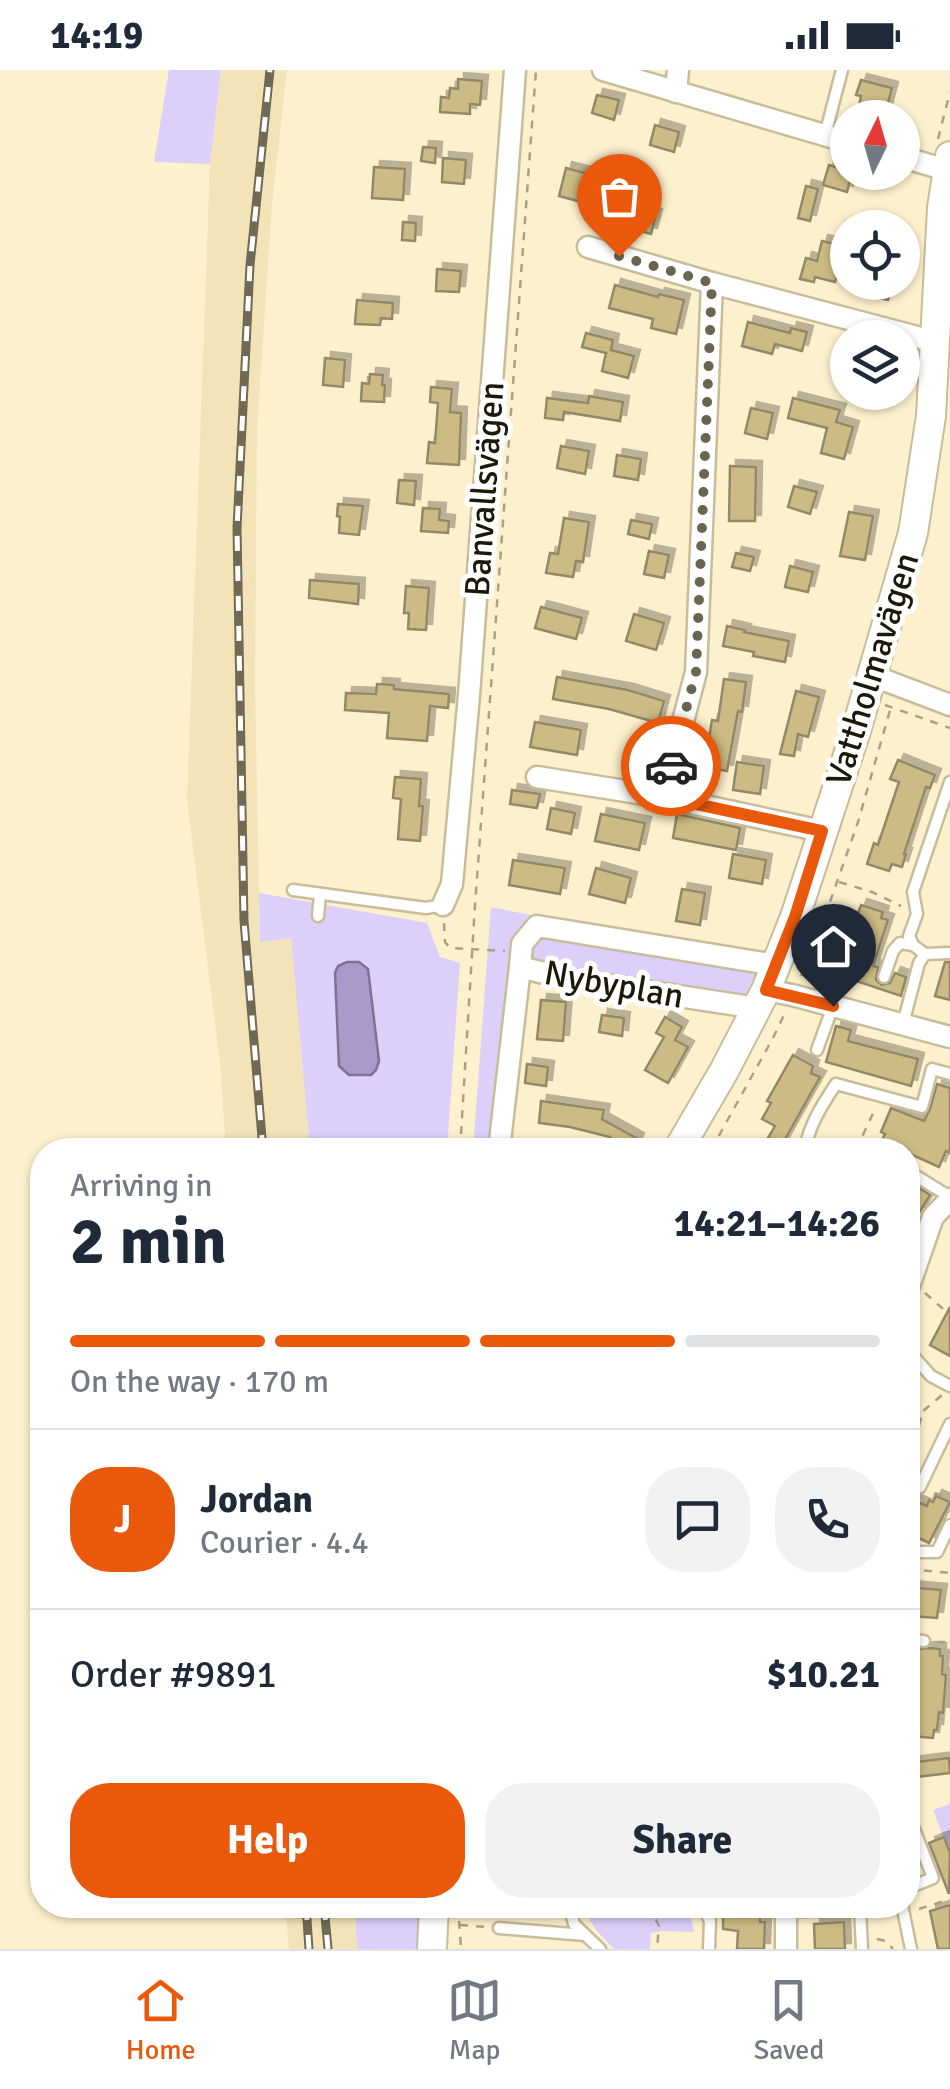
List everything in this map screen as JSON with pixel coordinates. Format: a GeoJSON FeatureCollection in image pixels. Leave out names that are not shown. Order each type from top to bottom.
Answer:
{"type":"FeatureCollection","features":[{"type":"Feature","properties":{"kind":"main road","name":"Vattholmavägen"},"geometry":{"type":"LineString","coordinates":[[685,1138],[766,988],[795,917],[913,533],[931,416],[947,158]]}},
{"type":"Feature","properties":{"kind":"main road"},"geometry":{"type":"LineString","coordinates":[[432,1949],[433,1918]]}},
{"type":"Feature","properties":{"kind":"street","name":"Banvallsvägen"},"geometry":{"type":"LineString","coordinates":[[442,905],[452,884],[469,695],[515,70]]}},
{"type":"Feature","properties":{"kind":"street"},"geometry":{"type":"LineString","coordinates":[[603,70],[830,137]]}},
{"type":"Feature","properties":{"kind":"street"},"geometry":{"type":"LineString","coordinates":[[676,92],[678,70]]}},
{"type":"Feature","properties":{"kind":"street"},"geometry":{"type":"LineString","coordinates":[[920,158],[947,158]]}},
{"type":"Feature","properties":{"kind":"street"},"geometry":{"type":"LineString","coordinates":[[588,247],[936,342]]}},
{"type":"Feature","properties":{"kind":"street"},"geometry":{"type":"LineString","coordinates":[[663,797],[696,672],[712,283]]}},
{"type":"Feature","properties":{"kind":"street"},"geometry":{"type":"LineString","coordinates":[[868,686],[950,705]]}},
{"type":"Feature","properties":{"kind":"street"},"geometry":{"type":"LineString","coordinates":[[538,777],[663,797],[822,831]]}},
{"type":"Feature","properties":{"kind":"street","name":"Nybyplan"},"geometry":{"type":"LineString","coordinates":[[538,926],[766,988],[568,979],[520,966],[522,944],[538,926]]}},
{"type":"Feature","properties":{"kind":"street"},"geometry":{"type":"LineString","coordinates":[[500,1138],[520,966]]}},
{"type":"Feature","properties":{"kind":"street"},"geometry":{"type":"LineString","coordinates":[[766,988],[950,1037]]}},
{"type":"Feature","properties":{"kind":"street"},"geometry":{"type":"LineString","coordinates":[[920,1255],[933,1217],[950,1198]]}},
{"type":"Feature","properties":{"kind":"street"},"geometry":{"type":"LineString","coordinates":[[786,1918],[786,1949]]}},
{"type":"Feature","properties":{"kind":"lane"},"geometry":{"type":"LineString","coordinates":[[825,135],[842,70]]}},
{"type":"Feature","properties":{"kind":"lane"},"geometry":{"type":"LineString","coordinates":[[913,945],[909,936],[917,914],[913,892],[945,812],[950,782]]}},
{"type":"Feature","properties":{"kind":"lane"},"geometry":{"type":"LineString","coordinates":[[293,890],[426,908],[442,905]]}},
{"type":"Feature","properties":{"kind":"lane"},"geometry":{"type":"LineString","coordinates":[[318,916],[320,894]]}},
{"type":"Feature","properties":{"kind":"lane"},"geometry":{"type":"LineString","coordinates":[[884,977],[900,943],[913,945],[925,954],[950,954]]}},
{"type":"Feature","properties":{"kind":"lane"},"geometry":{"type":"LineString","coordinates":[[903,1024],[925,954]]}},
{"type":"Feature","properties":{"kind":"lane"},"geometry":{"type":"LineString","coordinates":[[817,1050],[833,1006]]}},
{"type":"Feature","properties":{"kind":"lane"},"geometry":{"type":"LineString","coordinates":[[807,1138],[836,1084],[922,1106],[932,1070],[950,1074]]}},
{"type":"Feature","properties":{"kind":"lane"},"geometry":{"type":"LineString","coordinates":[[920,1179],[950,1198]]}},
{"type":"Feature","properties":{"kind":"lane"},"geometry":{"type":"LineString","coordinates":[[920,1364],[931,1376],[949,1386]]}},
{"type":"Feature","properties":{"kind":"lane"},"geometry":{"type":"LineString","coordinates":[[920,1487],[950,1424]]}},
{"type":"Feature","properties":{"kind":"lane"},"geometry":{"type":"LineString","coordinates":[[920,1552],[937,1552],[950,1525]]}},
{"type":"Feature","properties":{"kind":"lane"},"geometry":{"type":"LineString","coordinates":[[920,1641],[924,1641]]}},
{"type":"Feature","properties":{"kind":"lane"},"geometry":{"type":"LineString","coordinates":[[920,1844],[933,1878],[920,1883]]}},
{"type":"Feature","properties":{"kind":"lane"},"geometry":{"type":"LineString","coordinates":[[572,1918],[600,1949]]}},
{"type":"Feature","properties":{"kind":"lane"},"geometry":{"type":"LineString","coordinates":[[708,1918],[709,1949]]}},
{"type":"Feature","properties":{"kind":"lane"},"geometry":{"type":"LineString","coordinates":[[861,1943],[862,1918]]}},
{"type":"Feature","properties":{"kind":"lane"},"geometry":{"type":"LineString","coordinates":[[905,1918],[911,1949]]}},
{"type":"Feature","properties":{"kind":"lane"},"geometry":{"type":"LineString","coordinates":[[499,1928],[584,1935]]}},
{"type":"Feature","properties":{"kind":"path"},"geometry":{"type":"LineString","coordinates":[[461,1138],[536,70]]}},
{"type":"Feature","properties":{"kind":"path"},"geometry":{"type":"LineString","coordinates":[[947,158],[950,92]]}},
{"type":"Feature","properties":{"kind":"path"},"geometry":{"type":"LineString","coordinates":[[868,686],[950,728]]}},
{"type":"Feature","properties":{"kind":"path"},"geometry":{"type":"LineString","coordinates":[[837,881],[899,904],[915,919]]}},
{"type":"Feature","properties":{"kind":"path"},"geometry":{"type":"LineString","coordinates":[[442,905],[445,942],[450,948],[496,951]]}},
{"type":"Feature","properties":{"kind":"path"},"geometry":{"type":"LineString","coordinates":[[862,1138],[881,1096]]}},
{"type":"Feature","properties":{"kind":"path"},"geometry":{"type":"LineString","coordinates":[[920,1292],[950,1315]]}},
{"type":"Feature","properties":{"kind":"path"},"geometry":{"type":"LineString","coordinates":[[920,1421],[922,1412],[949,1386]]}},
{"type":"Feature","properties":{"kind":"path"},"geometry":{"type":"LineString","coordinates":[[920,1487],[950,1500]]}},
{"type":"Feature","properties":{"kind":"path"},"geometry":{"type":"LineString","coordinates":[[920,1571],[950,1573]]}},
{"type":"Feature","properties":{"kind":"path"},"geometry":{"type":"LineString","coordinates":[[920,1906],[950,1898]]}},
{"type":"Feature","properties":{"kind":"path"},"geometry":{"type":"LineString","coordinates":[[459,1918],[461,1949]]}},
{"type":"Feature","properties":{"kind":"path"},"geometry":{"type":"LineString","coordinates":[[655,1918],[658,1926],[656,1949]]}},
{"type":"Feature","properties":{"kind":"path"},"geometry":{"type":"LineString","coordinates":[[459,1925],[499,1928]]}},
{"type":"Feature","properties":{"kind":"path"},"geometry":{"type":"LineString","coordinates":[[861,1943],[886,1941],[892,1949]]}},
{"type":"Feature","properties":{"kind":"shaded area"},"geometry":{"type":"Polygon","coordinates":[[[169,70],[221,70],[210,164],[154,162],[169,70]]]}},
{"type":"Feature","properties":{"kind":"shaded area"},"geometry":{"type":"Polygon","coordinates":[[[221,70],[287,70],[272,204],[257,430],[255,685],[260,942],[291,937],[309,1138],[225,1138],[220,1063],[187,800],[210,164],[221,70]]]}},
{"type":"Feature","properties":{"kind":"shaded area"},"geometry":{"type":"Polygon","coordinates":[[[259,893],[427,923],[440,957],[460,963],[448,1138],[309,1138],[291,938],[260,942],[259,893]]]}},
{"type":"Feature","properties":{"kind":"shaded area"},"geometry":{"type":"Polygon","coordinates":[[[491,907],[536,916],[538,926],[776,965],[757,1008],[520,967],[500,1138],[474,1138],[491,907]]]}},
{"type":"Feature","properties":{"kind":"shaded area"},"geometry":{"type":"Polygon","coordinates":[[[359,962],[368,969],[379,1061],[371,1075],[349,1075],[339,1066],[335,973],[338,966],[359,962]]]}},
{"type":"Feature","properties":{"kind":"shaded area"},"geometry":{"type":"Polygon","coordinates":[[[950,1804],[950,1853],[933,1810],[950,1804]]]}},
{"type":"Feature","properties":{"kind":"shaded area"},"geometry":{"type":"Polygon","coordinates":[[[286,1918],[356,1918],[357,1949],[289,1949],[286,1918]]]}},
{"type":"Feature","properties":{"kind":"shaded area"},"geometry":{"type":"Polygon","coordinates":[[[356,1918],[419,1918],[418,1949],[357,1949],[356,1918]]]}},
{"type":"Feature","properties":{"kind":"shaded area"},"geometry":{"type":"Polygon","coordinates":[[[589,1918],[691,1918],[694,1932],[651,1933],[650,1949],[614,1949],[589,1918]]]}},
{"type":"Feature","properties":{"kind":"building"},"geometry":{"type":"Polygon","coordinates":[[[458,79],[482,81],[480,105],[470,104],[470,114],[440,112],[441,97],[449,98],[450,88],[458,89],[458,79]]]}},
{"type":"Feature","properties":{"kind":"building"},"geometry":{"type":"Polygon","coordinates":[[[861,80],[892,88],[889,100],[860,100],[861,96],[856,95],[861,80]]]}},
{"type":"Feature","properties":{"kind":"building"},"geometry":{"type":"Polygon","coordinates":[[[597,95],[619,100],[614,120],[592,113],[597,95]]]}},
{"type":"Feature","properties":{"kind":"building"},"geometry":{"type":"Polygon","coordinates":[[[655,125],[679,132],[674,152],[650,145],[655,125]]]}},
{"type":"Feature","properties":{"kind":"building"},"geometry":{"type":"Polygon","coordinates":[[[423,147],[436,148],[435,163],[421,161],[423,147]]]}},
{"type":"Feature","properties":{"kind":"building"},"geometry":{"type":"Polygon","coordinates":[[[443,158],[466,160],[464,184],[442,182],[443,158]]]}},
{"type":"Feature","properties":{"kind":"building"},"geometry":{"type":"Polygon","coordinates":[[[829,165],[830,165],[830,187],[823,185],[829,165]]]}},
{"type":"Feature","properties":{"kind":"building"},"geometry":{"type":"Polygon","coordinates":[[[374,167],[405,169],[403,200],[372,198],[374,167]]]}},
{"type":"Feature","properties":{"kind":"building"},"geometry":{"type":"Polygon","coordinates":[[[566,168],[619,182],[613,204],[656,215],[651,234],[586,216],[589,204],[559,196],[566,168]]]}},
{"type":"Feature","properties":{"kind":"building"},"geometry":{"type":"Polygon","coordinates":[[[806,186],[818,189],[810,221],[798,218],[806,186]]]}},
{"type":"Feature","properties":{"kind":"building"},"geometry":{"type":"Polygon","coordinates":[[[403,222],[416,223],[415,241],[402,240],[403,222]]]}},
{"type":"Feature","properties":{"kind":"building"},"geometry":{"type":"Polygon","coordinates":[[[822,241],[830,243],[830,281],[800,279],[806,258],[817,261],[822,241]]]}},
{"type":"Feature","properties":{"kind":"building"},"geometry":{"type":"Polygon","coordinates":[[[437,269],[461,271],[459,292],[436,291],[437,269]]]}},
{"type":"Feature","properties":{"kind":"building"},"geometry":{"type":"Polygon","coordinates":[[[615,285],[684,300],[676,334],[651,328],[653,319],[609,308],[615,285]]]}},
{"type":"Feature","properties":{"kind":"building"},"geometry":{"type":"Polygon","coordinates":[[[357,300],[393,303],[392,319],[381,318],[380,325],[355,324],[357,300]]]}},
{"type":"Feature","properties":{"kind":"building"},"geometry":{"type":"Polygon","coordinates":[[[748,322],[790,333],[791,328],[807,332],[802,351],[775,344],[772,354],[742,346],[748,322]]]}},
{"type":"Feature","properties":{"kind":"building"},"geometry":{"type":"Polygon","coordinates":[[[586,333],[613,340],[611,350],[634,356],[628,378],[602,371],[606,353],[582,347],[586,333]]]}},
{"type":"Feature","properties":{"kind":"building"},"geometry":{"type":"Polygon","coordinates":[[[325,358],[345,360],[343,387],[323,385],[325,358]]]}},
{"type":"Feature","properties":{"kind":"building"},"geometry":{"type":"Polygon","coordinates":[[[370,374],[383,375],[384,402],[361,401],[362,383],[369,384],[370,374]]]}},
{"type":"Feature","properties":{"kind":"building"},"geometry":{"type":"Polygon","coordinates":[[[431,387],[452,389],[450,412],[461,413],[459,465],[427,463],[429,442],[435,443],[438,403],[430,402],[431,387]]]}},
{"type":"Feature","properties":{"kind":"building"},"geometry":{"type":"Polygon","coordinates":[[[589,396],[623,402],[620,421],[564,412],[563,420],[545,418],[547,398],[588,403],[589,396]]]}},
{"type":"Feature","properties":{"kind":"building"},"geometry":{"type":"Polygon","coordinates":[[[793,398],[840,410],[836,422],[853,427],[844,459],[821,453],[827,428],[788,418],[793,398]]]}},
{"type":"Feature","properties":{"kind":"building"},"geometry":{"type":"Polygon","coordinates":[[[751,408],[773,413],[767,439],[745,433],[751,408]]]}},
{"type":"Feature","properties":{"kind":"building"},"geometry":{"type":"Polygon","coordinates":[[[561,446],[589,451],[585,474],[557,468],[561,446]]]}},
{"type":"Feature","properties":{"kind":"building"},"geometry":{"type":"Polygon","coordinates":[[[617,455],[641,459],[638,480],[614,476],[617,455]]]}},
{"type":"Feature","properties":{"kind":"building"},"geometry":{"type":"Polygon","coordinates":[[[730,466],[756,467],[755,521],[729,521],[730,466]]]}},
{"type":"Feature","properties":{"kind":"building"},"geometry":{"type":"Polygon","coordinates":[[[399,480],[416,481],[414,505],[397,503],[399,480]]]}},
{"type":"Feature","properties":{"kind":"building"},"geometry":{"type":"Polygon","coordinates":[[[794,486],[817,492],[810,514],[788,507],[794,486]]]}},
{"type":"Feature","properties":{"kind":"building"},"geometry":{"type":"Polygon","coordinates":[[[338,504],[363,506],[359,535],[339,533],[338,504]]]}},
{"type":"Feature","properties":{"kind":"building"},"geometry":{"type":"Polygon","coordinates":[[[423,508],[440,509],[439,520],[449,521],[448,533],[421,531],[423,508]]]}},
{"type":"Feature","properties":{"kind":"building"},"geometry":{"type":"Polygon","coordinates":[[[849,512],[873,516],[865,560],[840,556],[849,512]]]}},
{"type":"Feature","properties":{"kind":"building"},"geometry":{"type":"Polygon","coordinates":[[[564,518],[589,522],[583,562],[576,561],[573,577],[546,573],[550,553],[558,554],[564,518]]]}},
{"type":"Feature","properties":{"kind":"building"},"geometry":{"type":"Polygon","coordinates":[[[631,520],[652,524],[649,539],[628,534],[631,520]]]}},
{"type":"Feature","properties":{"kind":"building"},"geometry":{"type":"Polygon","coordinates":[[[649,551],[669,555],[664,578],[644,574],[649,551]]]}},
{"type":"Feature","properties":{"kind":"building"},"geometry":{"type":"Polygon","coordinates":[[[736,553],[754,557],[750,571],[732,567],[736,553]]]}},
{"type":"Feature","properties":{"kind":"building"},"geometry":{"type":"Polygon","coordinates":[[[790,566],[813,572],[808,592],[785,587],[790,566]]]}},
{"type":"Feature","properties":{"kind":"building"},"geometry":{"type":"Polygon","coordinates":[[[310,580],[359,584],[358,604],[309,598],[310,580]]]}},
{"type":"Feature","properties":{"kind":"building"},"geometry":{"type":"Polygon","coordinates":[[[406,586],[429,588],[426,630],[408,629],[409,613],[404,613],[406,586]]]}},
{"type":"Feature","properties":{"kind":"building"},"geometry":{"type":"Polygon","coordinates":[[[541,607],[582,618],[576,639],[535,628],[541,607]]]}},
{"type":"Feature","properties":{"kind":"building"},"geometry":{"type":"Polygon","coordinates":[[[634,614],[664,623],[656,650],[626,641],[634,614]]]}},
{"type":"Feature","properties":{"kind":"building"},"geometry":{"type":"Polygon","coordinates":[[[727,626],[789,641],[785,662],[723,646],[727,626]]]}},
{"type":"Feature","properties":{"kind":"building"},"geometry":{"type":"Polygon","coordinates":[[[557,677],[664,701],[658,723],[553,699],[557,677]]]}},
{"type":"Feature","properties":{"kind":"building"},"geometry":{"type":"Polygon","coordinates":[[[724,679],[746,682],[727,771],[695,765],[699,743],[708,744],[712,720],[718,721],[724,679]]]}},
{"type":"Feature","properties":{"kind":"building"},"geometry":{"type":"Polygon","coordinates":[[[377,684],[449,694],[448,708],[430,706],[427,741],[387,738],[389,713],[345,710],[346,693],[376,694],[377,684]]]}},
{"type":"Feature","properties":{"kind":"building"},"geometry":{"type":"Polygon","coordinates":[[[796,691],[819,697],[808,737],[798,734],[794,756],[780,754],[796,691]]]}},
{"type":"Feature","properties":{"kind":"building"},"geometry":{"type":"Polygon","coordinates":[[[535,722],[581,730],[577,755],[530,747],[535,722]]]}},
{"type":"Feature","properties":{"kind":"building"},"geometry":{"type":"Polygon","coordinates":[[[898,760],[935,775],[930,788],[926,787],[902,867],[892,864],[889,871],[867,864],[874,843],[878,845],[899,782],[890,779],[898,760]]]}},
{"type":"Feature","properties":{"kind":"building"},"geometry":{"type":"Polygon","coordinates":[[[737,762],[764,766],[760,794],[733,790],[737,762]]]}},
{"type":"Feature","properties":{"kind":"building"},"geometry":{"type":"Polygon","coordinates":[[[395,777],[421,779],[420,841],[398,839],[401,799],[393,798],[395,777]]]}},
{"type":"Feature","properties":{"kind":"building"},"geometry":{"type":"Polygon","coordinates":[[[512,790],[540,794],[537,808],[510,804],[512,790]]]}},
{"type":"Feature","properties":{"kind":"building"},"geometry":{"type":"Polygon","coordinates":[[[551,808],[575,813],[571,834],[547,829],[551,808]]]}},
{"type":"Feature","properties":{"kind":"building"},"geometry":{"type":"Polygon","coordinates":[[[601,814],[645,823],[639,850],[595,841],[601,814]]]}},
{"type":"Feature","properties":{"kind":"building"},"geometry":{"type":"Polygon","coordinates":[[[677,814],[740,828],[736,850],[673,838],[677,814]]]}},
{"type":"Feature","properties":{"kind":"building"},"geometry":{"type":"Polygon","coordinates":[[[733,854],[766,860],[762,884],[729,878],[733,854]]]}},
{"type":"Feature","properties":{"kind":"building"},"geometry":{"type":"Polygon","coordinates":[[[513,860],[565,868],[560,894],[509,885],[513,860]]]}},
{"type":"Feature","properties":{"kind":"building"},"geometry":{"type":"Polygon","coordinates":[[[596,868],[631,878],[625,903],[589,894],[596,868]]]}},
{"type":"Feature","properties":{"kind":"building"},"geometry":{"type":"Polygon","coordinates":[[[682,889],[705,893],[700,925],[676,921],[682,889]]]}},
{"type":"Feature","properties":{"kind":"building"},"geometry":{"type":"Polygon","coordinates":[[[861,905],[883,912],[881,918],[888,920],[873,966],[878,967],[876,980],[882,985],[890,983],[895,973],[906,977],[901,996],[838,975],[843,958],[840,957],[861,905]]]}},
{"type":"Feature","properties":{"kind":"building"},"geometry":{"type":"Polygon","coordinates":[[[945,962],[950,962],[950,1000],[935,996],[945,962]]]}},
{"type":"Feature","properties":{"kind":"building"},"geometry":{"type":"Polygon","coordinates":[[[541,1000],[566,1002],[563,1041],[537,1039],[541,1000]]]}},
{"type":"Feature","properties":{"kind":"building"},"geometry":{"type":"Polygon","coordinates":[[[602,1015],[624,1018],[622,1036],[599,1032],[602,1015]]]}},
{"type":"Feature","properties":{"kind":"building"},"geometry":{"type":"Polygon","coordinates":[[[665,1017],[682,1027],[675,1040],[688,1047],[668,1083],[645,1070],[664,1037],[656,1033],[665,1017]]]}},
{"type":"Feature","properties":{"kind":"building"},"geometry":{"type":"Polygon","coordinates":[[[836,1026],[851,1030],[848,1041],[918,1059],[911,1086],[826,1062],[836,1026]]]}},
{"type":"Feature","properties":{"kind":"building"},"geometry":{"type":"Polygon","coordinates":[[[793,1055],[813,1066],[811,1073],[820,1077],[786,1138],[768,1138],[775,1126],[762,1119],[771,1103],[767,1101],[793,1055]]]}},
{"type":"Feature","properties":{"kind":"building"},"geometry":{"type":"Polygon","coordinates":[[[527,1064],[548,1067],[546,1086],[525,1083],[527,1064]]]}},
{"type":"Feature","properties":{"kind":"building"},"geometry":{"type":"Polygon","coordinates":[[[937,1084],[950,1088],[950,1153],[946,1151],[939,1167],[920,1158],[920,1138],[883,1138],[885,1134],[881,1132],[891,1108],[924,1121],[937,1084]]]}},
{"type":"Feature","properties":{"kind":"building"},"geometry":{"type":"Polygon","coordinates":[[[541,1101],[604,1110],[602,1119],[636,1138],[609,1138],[539,1123],[541,1101]]]}},
{"type":"Feature","properties":{"kind":"building"},"geometry":{"type":"Polygon","coordinates":[[[920,1189],[930,1195],[920,1211],[920,1189]]]}},
{"type":"Feature","properties":{"kind":"building"},"geometry":{"type":"Polygon","coordinates":[[[950,1307],[950,1356],[930,1345],[950,1307]]]}},
{"type":"Feature","properties":{"kind":"building"},"geometry":{"type":"Polygon","coordinates":[[[936,1496],[950,1502],[929,1543],[920,1539],[920,1503],[927,1506],[929,1500],[933,1502],[936,1496]]]}},
{"type":"Feature","properties":{"kind":"building"},"geometry":{"type":"Polygon","coordinates":[[[920,1588],[941,1590],[937,1618],[920,1617],[920,1588]]]}},
{"type":"Feature","properties":{"kind":"building"},"geometry":{"type":"Polygon","coordinates":[[[920,1649],[940,1649],[942,1674],[946,1675],[943,1713],[939,1712],[933,1738],[920,1737],[920,1649]]]}},
{"type":"Feature","properties":{"kind":"building"},"geometry":{"type":"Polygon","coordinates":[[[949,1758],[950,1773],[920,1777],[920,1762],[949,1758]]]}},
{"type":"Feature","properties":{"kind":"building"},"geometry":{"type":"Polygon","coordinates":[[[944,1837],[950,1853],[949,1894],[929,1843],[944,1837]]]}},
{"type":"Feature","properties":{"kind":"building"},"geometry":{"type":"Polygon","coordinates":[[[950,1905],[950,1949],[938,1949],[930,1911],[950,1905]]]}},
{"type":"Feature","properties":{"kind":"building"},"geometry":{"type":"Polygon","coordinates":[[[723,1918],[760,1918],[760,1922],[765,1922],[764,1949],[737,1949],[738,1931],[723,1929],[723,1918]]]}},
{"type":"Feature","properties":{"kind":"building"},"geometry":{"type":"Polygon","coordinates":[[[844,1922],[845,1949],[815,1949],[814,1924],[844,1922]]]}},
{"type":"Feature","properties":{"kind":"railway"},"geometry":{"type":"LineString","coordinates":[[262,1138],[244,921],[237,528],[250,265],[270,70]]}},
{"type":"Feature","properties":{"kind":"railway"},"geometry":{"type":"LineString","coordinates":[[307,1918],[309,1949]]}},
{"type":"Feature","properties":{"kind":"railway"},"geometry":{"type":"LineString","coordinates":[[325,1918],[328,1949]]}},
{"type":"Feature","properties":{"kind":"way so far"},"geometry":{"type":"LineString","coordinates":[[619,256],[712,283],[696,672],[671,766]]}},
{"type":"Feature","properties":{"kind":"route"},"geometry":{"type":"LineString","coordinates":[[671,766],[663,797],[822,831],[795,917],[766,990],[833,1006]]}}]}
